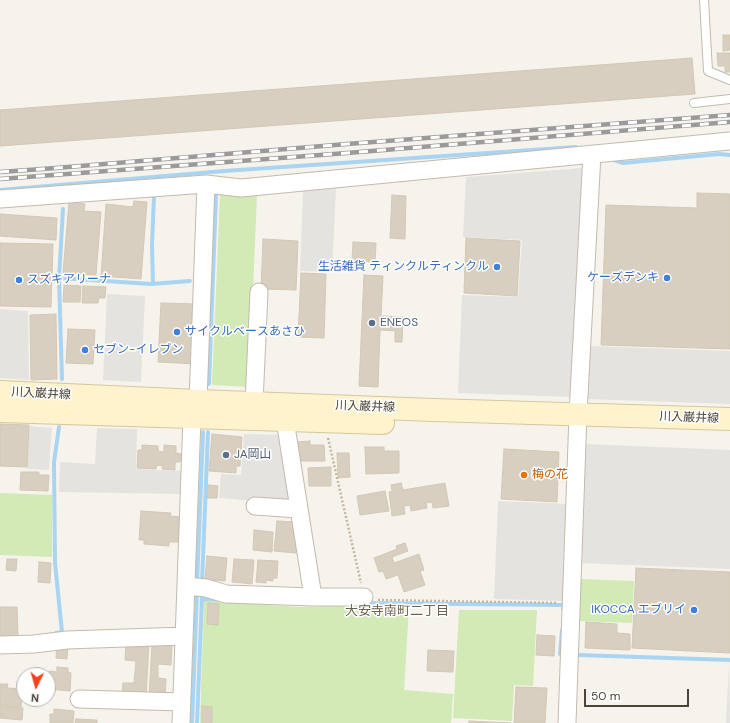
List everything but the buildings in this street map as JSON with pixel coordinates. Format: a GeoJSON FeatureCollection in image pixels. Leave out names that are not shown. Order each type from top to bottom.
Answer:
{"type":"FeatureCollection","features":[{"type":"Feature","properties":{"kind":"main road","name":"川入巌井線"},"geometry":{"type":"LineString","coordinates":[[0,392],[195,409],[285,420],[577,421],[730,419]]}},
{"type":"Feature","properties":{"kind":"main road","name":"川入巌井線"},"geometry":{"type":"LineString","coordinates":[[0,411],[195,409],[254,403],[577,421],[730,434]]}},
{"type":"Feature","properties":{"kind":"street"},"geometry":{"type":"LineString","coordinates":[[0,199],[212,185],[241,188],[730,140]]}},
{"type":"Feature","properties":{"kind":"street"},"geometry":{"type":"LineString","coordinates":[[567,723],[577,421],[592,154]]}},
{"type":"Feature","properties":{"kind":"street"},"geometry":{"type":"LineString","coordinates":[[181,723],[184,636],[195,587],[195,409],[212,185]]}},
{"type":"Feature","properties":{"kind":"street"},"geometry":{"type":"LineString","coordinates":[[254,403],[259,292]]}},
{"type":"Feature","properties":{"kind":"street"},"geometry":{"type":"LineString","coordinates":[[285,420],[314,597]]}},
{"type":"Feature","properties":{"kind":"street"},"geometry":{"type":"LineString","coordinates":[[255,506],[299,509]]}},
{"type":"Feature","properties":{"kind":"street"},"geometry":{"type":"LineString","coordinates":[[195,587],[226,594],[364,597]]}},
{"type":"Feature","properties":{"kind":"street"},"geometry":{"type":"LineString","coordinates":[[0,645],[34,644],[67,640],[184,636]]}},
{"type":"Feature","properties":{"kind":"street"},"geometry":{"type":"LineString","coordinates":[[79,699],[182,702]]}},
{"type":"Feature","properties":{"kind":"lane"},"geometry":{"type":"LineString","coordinates":[[704,0],[708,71],[730,80]]}},
{"type":"Feature","properties":{"kind":"lane"},"geometry":{"type":"LineString","coordinates":[[694,103],[730,99]]}},
{"type":"Feature","properties":{"kind":"path"},"geometry":{"type":"LineString","coordinates":[[327,432],[364,597],[367,600],[571,604]]}},
{"type":"Feature","properties":{"kind":"green space"},"geometry":{"type":"Polygon","coordinates":[[[220,194],[229,196],[257,194],[249,387],[212,385],[220,194]]]}},
{"type":"Feature","properties":{"kind":"green space"},"geometry":{"type":"Polygon","coordinates":[[[0,493],[52,495],[52,557],[0,555],[0,493]]]}},
{"type":"Feature","properties":{"kind":"green space"},"geometry":{"type":"Polygon","coordinates":[[[581,579],[634,581],[632,623],[579,621],[581,579]]]}},
{"type":"Feature","properties":{"kind":"green space"},"geometry":{"type":"Polygon","coordinates":[[[204,601],[299,607],[409,607],[404,690],[453,694],[451,723],[200,723],[204,601]]]}},
{"type":"Feature","properties":{"kind":"green space"},"geometry":{"type":"Polygon","coordinates":[[[459,610],[537,610],[533,686],[514,685],[512,721],[453,718],[459,610]]]}},
{"type":"Feature","properties":{"kind":"shaded area"},"geometry":{"type":"Polygon","coordinates":[[[582,168],[572,397],[458,393],[462,295],[518,297],[522,240],[463,237],[466,177],[582,168]]]}},
{"type":"Feature","properties":{"kind":"shaded area"},"geometry":{"type":"Polygon","coordinates":[[[336,188],[332,272],[300,271],[303,191],[336,188]]]}},
{"type":"Feature","properties":{"kind":"shaded area"},"geometry":{"type":"Polygon","coordinates":[[[107,294],[145,296],[141,382],[103,380],[107,294]]]}},
{"type":"Feature","properties":{"kind":"shaded area"},"geometry":{"type":"Polygon","coordinates":[[[0,309],[28,311],[29,380],[0,378],[0,309]]]}},
{"type":"Feature","properties":{"kind":"shaded area"},"geometry":{"type":"Polygon","coordinates":[[[589,346],[730,351],[730,404],[586,399],[589,346]]]}},
{"type":"Feature","properties":{"kind":"shaded area"},"geometry":{"type":"Polygon","coordinates":[[[29,426],[52,428],[49,470],[27,469],[29,426]]]}},
{"type":"Feature","properties":{"kind":"shaded area"},"geometry":{"type":"Polygon","coordinates":[[[97,428],[137,429],[136,469],[184,471],[183,494],[59,492],[60,462],[95,464],[97,428]]]}},
{"type":"Feature","properties":{"kind":"shaded area"},"geometry":{"type":"Polygon","coordinates":[[[244,434],[280,435],[291,504],[219,498],[221,474],[241,475],[244,434]]]}},
{"type":"Feature","properties":{"kind":"shaded area"},"geometry":{"type":"Polygon","coordinates":[[[584,444],[730,450],[730,569],[579,563],[584,444]]]}},
{"type":"Feature","properties":{"kind":"shaded area"},"geometry":{"type":"Polygon","coordinates":[[[498,501],[569,504],[565,601],[494,599],[498,501]]]}},
{"type":"Feature","properties":{"kind":"shaded area"},"geometry":{"type":"Polygon","coordinates":[[[729,664],[730,723],[726,723],[729,664]]]}},
{"type":"Feature","properties":{"kind":"waterway"},"geometry":{"type":"LineString","coordinates":[[0,190],[224,171],[576,147]]}},
{"type":"Feature","properties":{"kind":"waterway"},"geometry":{"type":"LineString","coordinates":[[611,159],[623,163],[719,154],[730,155]]}},
{"type":"Feature","properties":{"kind":"waterway"},"geometry":{"type":"LineString","coordinates":[[209,384],[216,195],[214,190]]}},
{"type":"Feature","properties":{"kind":"waterway"},"geometry":{"type":"LineString","coordinates":[[153,284],[152,245],[154,196]]}},
{"type":"Feature","properties":{"kind":"waterway"},"geometry":{"type":"LineString","coordinates":[[62,379],[59,278],[63,209]]}},
{"type":"Feature","properties":{"kind":"waterway"},"geometry":{"type":"LineString","coordinates":[[59,278],[151,284],[190,281]]}},
{"type":"Feature","properties":{"kind":"waterway"},"geometry":{"type":"LineString","coordinates":[[56,633],[62,632],[55,563],[54,462],[59,427]]}},
{"type":"Feature","properties":{"kind":"waterway"},"geometry":{"type":"LineString","coordinates":[[197,583],[203,432]]}},
{"type":"Feature","properties":{"kind":"waterway"},"geometry":{"type":"LineString","coordinates":[[202,583],[208,432]]}},
{"type":"Feature","properties":{"kind":"waterway"},"geometry":{"type":"LineString","coordinates":[[192,723],[197,592]]}},
{"type":"Feature","properties":{"kind":"waterway"},"geometry":{"type":"LineString","coordinates":[[197,723],[202,597]]}},
{"type":"Feature","properties":{"kind":"waterway"},"geometry":{"type":"LineString","coordinates":[[202,599],[221,600]]}},
{"type":"Feature","properties":{"kind":"waterway"},"geometry":{"type":"LineString","coordinates":[[364,603],[563,605],[563,609]]}},
{"type":"Feature","properties":{"kind":"waterway"},"geometry":{"type":"LineString","coordinates":[[560,654],[562,630]]}},
{"type":"Feature","properties":{"kind":"waterway"},"geometry":{"type":"LineString","coordinates":[[579,655],[730,660]]}},
{"type":"Feature","properties":{"kind":"railway"},"geometry":{"type":"LineString","coordinates":[[0,172],[730,115]]}},
{"type":"Feature","properties":{"kind":"railway"},"geometry":{"type":"LineString","coordinates":[[0,179],[730,122]]}},
{"type":"Feature","properties":{"kind":"place","name":"生活雑貨 ティンクルティンクル"},"geometry":{"type":"Point","coordinates":[497,267]}},
{"type":"Feature","properties":{"kind":"place","name":"ケーズデンキ"},"geometry":{"type":"Point","coordinates":[667,278]}},
{"type":"Feature","properties":{"kind":"place","name":"スズキアリーナ"},"geometry":{"type":"Point","coordinates":[19,280]}},
{"type":"Feature","properties":{"kind":"place","name":"ENEOS"},"geometry":{"type":"Point","coordinates":[372,323]}},
{"type":"Feature","properties":{"kind":"place","name":"サイクルベースあさひ"},"geometry":{"type":"Point","coordinates":[177,332]}},
{"type":"Feature","properties":{"kind":"place","name":"セブン-イレブン"},"geometry":{"type":"Point","coordinates":[85,350]}},
{"type":"Feature","properties":{"kind":"place","name":"JA岡山"},"geometry":{"type":"Point","coordinates":[226,455]}},
{"type":"Feature","properties":{"kind":"place","name":"梅の花"},"geometry":{"type":"Point","coordinates":[524,475]}},
{"type":"Feature","properties":{"kind":"place","name":"IKOCCA エブリイ"},"geometry":{"type":"Point","coordinates":[694,610]}},
{"type":"Feature","properties":{"kind":"district","name":"大安寺南町二丁目"},"geometry":{"type":"Point","coordinates":[397,612]}}]}
